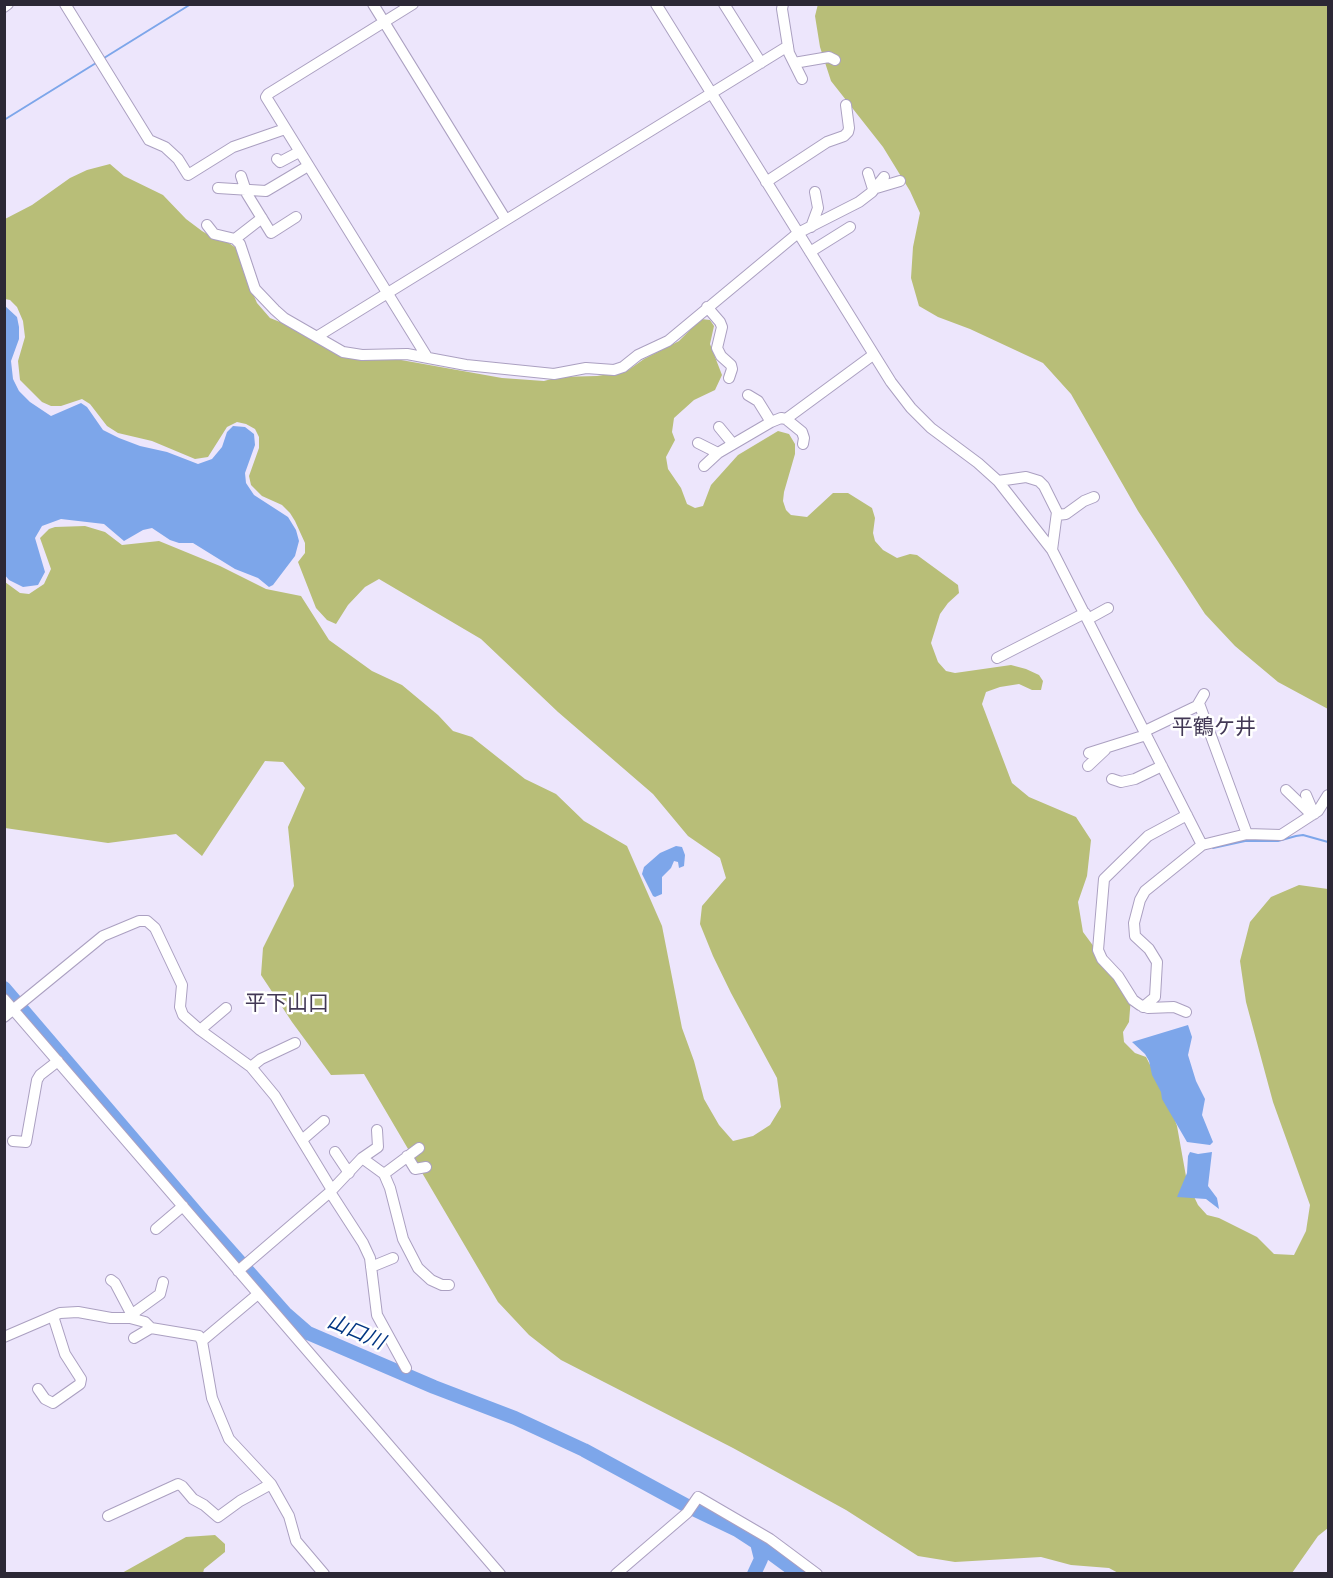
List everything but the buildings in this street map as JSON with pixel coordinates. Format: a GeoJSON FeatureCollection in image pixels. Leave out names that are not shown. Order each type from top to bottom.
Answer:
{"type":"FeatureCollection","features":[{"type":"Feature","properties":{"kind":"street"},"geometry":{"type":"LineString","coordinates":[[65,4],[149,140],[165,147],[178,159],[188,175],[233,147],[285,129]]}},
{"type":"Feature","properties":{"kind":"street"},"geometry":{"type":"LineString","coordinates":[[373,4],[506,220]]}},
{"type":"Feature","properties":{"kind":"street"},"geometry":{"type":"LineString","coordinates":[[413,4],[266,97],[427,357]]}},
{"type":"Feature","properties":{"kind":"street"},"geometry":{"type":"LineString","coordinates":[[656,4],[873,355],[911,408],[931,428],[998,481],[1052,550],[1202,845]]}},
{"type":"Feature","properties":{"kind":"street"},"geometry":{"type":"LineString","coordinates":[[724,4],[761,63]]}},
{"type":"Feature","properties":{"kind":"street"},"geometry":{"type":"LineString","coordinates":[[783,4],[789,53],[802,79]]}},
{"type":"Feature","properties":{"kind":"street"},"geometry":{"type":"LineString","coordinates":[[318,336],[788,46]]}},
{"type":"Feature","properties":{"kind":"street"},"geometry":{"type":"LineString","coordinates":[[794,63],[829,57],[836,60]]}},
{"type":"Feature","properties":{"kind":"street"},"geometry":{"type":"LineString","coordinates":[[766,182],[828,142],[844,136],[849,128],[846,105]]}},
{"type":"Feature","properties":{"kind":"street"},"geometry":{"type":"LineString","coordinates":[[277,159],[280,162],[299,152]]}},
{"type":"Feature","properties":{"kind":"street"},"geometry":{"type":"LineString","coordinates":[[218,188],[266,191],[308,166]]}},
{"type":"Feature","properties":{"kind":"street"},"geometry":{"type":"LineString","coordinates":[[868,173],[873,189]]}},
{"type":"Feature","properties":{"kind":"street"},"geometry":{"type":"LineString","coordinates":[[241,176],[246,190],[270,233],[296,217]]}},
{"type":"Feature","properties":{"kind":"street"},"geometry":{"type":"LineString","coordinates":[[207,225],[214,234],[235,238],[240,244],[255,289],[284,318],[343,352],[351,354],[397,353],[474,366],[554,374],[586,368],[614,370],[623,367],[638,355],[668,341],[798,233],[859,202],[884,177]]}},
{"type":"Feature","properties":{"kind":"street"},"geometry":{"type":"LineString","coordinates":[[873,189],[900,181]]}},
{"type":"Feature","properties":{"kind":"street"},"geometry":{"type":"LineString","coordinates":[[811,227],[818,208],[815,192]]}},
{"type":"Feature","properties":{"kind":"street"},"geometry":{"type":"LineString","coordinates":[[235,238],[262,218]]}},
{"type":"Feature","properties":{"kind":"street"},"geometry":{"type":"LineString","coordinates":[[810,252],[850,226]]}},
{"type":"Feature","properties":{"kind":"street"},"geometry":{"type":"LineString","coordinates":[[707,308],[722,327],[717,348],[721,356],[731,365],[729,378]]}},
{"type":"Feature","properties":{"kind":"street"},"geometry":{"type":"LineString","coordinates":[[704,466],[717,453],[771,422],[786,419],[873,355]]}},
{"type":"Feature","properties":{"kind":"street"},"geometry":{"type":"LineString","coordinates":[[748,394],[758,401],[771,422]]}},
{"type":"Feature","properties":{"kind":"street"},"geometry":{"type":"LineString","coordinates":[[786,419],[802,432],[803,444]]}},
{"type":"Feature","properties":{"kind":"street"},"geometry":{"type":"LineString","coordinates":[[719,428],[733,444]]}},
{"type":"Feature","properties":{"kind":"street"},"geometry":{"type":"LineString","coordinates":[[698,443],[717,453]]}},
{"type":"Feature","properties":{"kind":"street"},"geometry":{"type":"LineString","coordinates":[[998,481],[1026,477],[1039,481],[1049,494],[1057,515],[1052,550]]}},
{"type":"Feature","properties":{"kind":"street"},"geometry":{"type":"LineString","coordinates":[[1057,515],[1066,514],[1084,501],[1095,497]]}},
{"type":"Feature","properties":{"kind":"street"},"geometry":{"type":"LineString","coordinates":[[997,658],[1108,608]]}},
{"type":"Feature","properties":{"kind":"street"},"geometry":{"type":"LineString","coordinates":[[1089,753],[1145,733],[1197,706],[1204,694]]}},
{"type":"Feature","properties":{"kind":"street"},"geometry":{"type":"LineString","coordinates":[[1197,706],[1200,706],[1247,834]]}},
{"type":"Feature","properties":{"kind":"street"},"geometry":{"type":"LineString","coordinates":[[1088,766],[1106,747]]}},
{"type":"Feature","properties":{"kind":"street"},"geometry":{"type":"LineString","coordinates":[[1112,779],[1121,782],[1135,779],[1162,766]]}},
{"type":"Feature","properties":{"kind":"street"},"geometry":{"type":"LineString","coordinates":[[1286,790],[1313,814]]}},
{"type":"Feature","properties":{"kind":"street"},"geometry":{"type":"LineString","coordinates":[[1306,795],[1313,814]]}},
{"type":"Feature","properties":{"kind":"street"},"geometry":{"type":"LineString","coordinates":[[1143,1007],[1155,995],[1157,962],[1136,936],[1134,923],[1140,900],[1145,891],[1202,845],[1247,834],[1281,835],[1313,814],[1329,795]]}},
{"type":"Feature","properties":{"kind":"street"},"geometry":{"type":"LineString","coordinates":[[1186,1012],[1174,1007],[1143,1007],[1133,1000],[1121,980],[1099,953],[1104,879],[1148,836],[1187,815]]}},
{"type":"Feature","properties":{"kind":"street"},"geometry":{"type":"LineString","coordinates":[[4,1017],[103,936],[139,921],[147,921],[155,928],[182,985],[180,1007],[183,1015],[251,1067],[275,1096],[363,1243],[370,1258],[377,1315],[406,1368]]}},
{"type":"Feature","properties":{"kind":"street"},"geometry":{"type":"LineString","coordinates":[[4,999],[18,1006],[58,1061],[183,1206],[243,1268],[258,1294],[500,1574]]}},
{"type":"Feature","properties":{"kind":"street"},"geometry":{"type":"LineString","coordinates":[[200,1030],[226,1008]]}},
{"type":"Feature","properties":{"kind":"street"},"geometry":{"type":"LineString","coordinates":[[251,1067],[261,1059],[295,1043]]}},
{"type":"Feature","properties":{"kind":"street"},"geometry":{"type":"LineString","coordinates":[[14,1141],[26,1142],[37,1080],[58,1061]]}},
{"type":"Feature","properties":{"kind":"street"},"geometry":{"type":"LineString","coordinates":[[302,1140],[324,1121]]}},
{"type":"Feature","properties":{"kind":"street"},"geometry":{"type":"LineString","coordinates":[[243,1268],[331,1191],[362,1158],[378,1147],[377,1130]]}},
{"type":"Feature","properties":{"kind":"street"},"geometry":{"type":"LineString","coordinates":[[384,1174],[420,1148]]}},
{"type":"Feature","properties":{"kind":"street"},"geometry":{"type":"LineString","coordinates":[[335,1152],[349,1173]]}},
{"type":"Feature","properties":{"kind":"street"},"geometry":{"type":"LineString","coordinates":[[407,1156],[415,1169],[426,1167]]}},
{"type":"Feature","properties":{"kind":"street"},"geometry":{"type":"LineString","coordinates":[[362,1158],[384,1174],[390,1188],[403,1239],[418,1268],[431,1280],[442,1285],[449,1285]]}},
{"type":"Feature","properties":{"kind":"street"},"geometry":{"type":"LineString","coordinates":[[156,1228],[183,1206]]}},
{"type":"Feature","properties":{"kind":"street"},"geometry":{"type":"LineString","coordinates":[[370,1267],[393,1258]]}},
{"type":"Feature","properties":{"kind":"street"},"geometry":{"type":"LineString","coordinates":[[111,1280],[115,1283],[134,1318]]}},
{"type":"Feature","properties":{"kind":"street"},"geometry":{"type":"LineString","coordinates":[[134,1318],[135,1312],[160,1293],[163,1282]]}},
{"type":"Feature","properties":{"kind":"street"},"geometry":{"type":"LineString","coordinates":[[202,1341],[258,1294]]}},
{"type":"Feature","properties":{"kind":"street"},"geometry":{"type":"LineString","coordinates":[[4,1337],[60,1313],[78,1312],[111,1318],[134,1318],[145,1322],[151,1328],[199,1336],[202,1341],[212,1398],[228,1439],[271,1484],[290,1516],[296,1541],[324,1574]]}},
{"type":"Feature","properties":{"kind":"street"},"geometry":{"type":"LineString","coordinates":[[38,1389],[45,1399],[53,1403],[80,1384],[81,1379],[65,1354],[53,1316]]}},
{"type":"Feature","properties":{"kind":"street"},"geometry":{"type":"LineString","coordinates":[[134,1338],[151,1328]]}},
{"type":"Feature","properties":{"kind":"street"},"geometry":{"type":"LineString","coordinates":[[108,1516],[178,1484],[193,1499],[218,1517],[240,1500],[271,1484]]}},
{"type":"Feature","properties":{"kind":"street"},"geometry":{"type":"LineString","coordinates":[[616,1574],[690,1510],[698,1497],[748,1525],[817,1574]]}},
{"type":"Feature","properties":{"kind":"green space"},"geometry":{"type":"Polygon","coordinates":[[[818,4],[1328,5],[1328,709],[1278,682],[1235,646],[1205,614],[1138,511],[1071,394],[1043,363],[970,329],[938,317],[919,306],[911,278],[913,247],[920,213],[910,191],[883,147],[831,81],[820,47],[815,16],[818,4]]]}},
{"type":"Feature","properties":{"kind":"green space"},"geometry":{"type":"Polygon","coordinates":[[[110,164],[124,176],[163,195],[186,219],[202,231],[236,248],[257,303],[270,318],[290,326],[336,352],[390,358],[502,378],[544,381],[559,377],[597,376],[627,371],[644,359],[679,341],[701,319],[710,320],[714,326],[710,344],[722,375],[715,390],[694,400],[674,418],[672,432],[675,440],[666,457],[668,469],[681,488],[687,504],[695,508],[703,506],[711,485],[738,455],[778,431],[789,434],[795,444],[795,454],[783,501],[786,510],[791,515],[807,517],[833,493],[848,493],[872,508],[875,518],[873,533],[875,541],[883,550],[897,558],[910,554],[917,555],[958,585],[959,593],[940,614],[931,643],[938,662],[946,671],[955,673],[1011,665],[1039,675],[1043,681],[1041,690],[1032,690],[1019,684],[1000,687],[986,692],[982,704],[1012,783],[1029,797],[1076,817],[1091,840],[1087,876],[1078,902],[1083,932],[1131,997],[1129,1022],[1123,1032],[1124,1042],[1135,1053],[1146,1057],[1168,1100],[1177,1126],[1187,1182],[1198,1205],[1207,1215],[1219,1218],[1257,1237],[1274,1254],[1294,1255],[1306,1231],[1310,1205],[1273,1102],[1246,1002],[1240,961],[1250,922],[1271,897],[1299,885],[1328,889],[1328,1528],[1318,1536],[1292,1573],[1120,1574],[1109,1568],[1071,1565],[1041,1557],[955,1562],[918,1556],[846,1510],[733,1448],[561,1360],[529,1335],[498,1302],[364,1074],[331,1075],[261,975],[263,948],[294,886],[288,827],[305,788],[283,762],[265,761],[202,856],[176,834],[108,843],[5,828],[5,582],[20,593],[29,594],[44,584],[51,569],[40,538],[49,529],[55,527],[85,526],[105,532],[122,545],[159,541],[220,566],[266,589],[301,596],[329,640],[372,671],[402,685],[438,715],[453,731],[472,737],[525,779],[556,794],[584,821],[627,846],[662,926],[682,1028],[704,1099],[719,1125],[733,1141],[753,1136],[770,1125],[781,1107],[777,1078],[731,993],[700,924],[702,906],[726,878],[720,858],[688,836],[653,794],[558,712],[481,639],[379,579],[365,587],[348,605],[336,624],[327,620],[316,608],[298,562],[305,553],[305,543],[295,521],[282,505],[262,496],[251,485],[249,476],[259,448],[259,437],[255,429],[237,422],[227,427],[208,457],[195,459],[152,441],[118,433],[107,426],[90,404],[82,399],[61,406],[51,406],[42,402],[20,380],[18,361],[25,337],[23,321],[17,307],[10,300],[5,299],[5,219],[32,205],[70,178],[87,170],[110,164]]]}},
{"type":"Feature","properties":{"kind":"green space"},"geometry":{"type":"Polygon","coordinates":[[[215,1535],[225,1544],[225,1552],[204,1569],[203,1573],[122,1573],[186,1537],[215,1535]]]}},
{"type":"Feature","properties":{"kind":"water"},"geometry":{"type":"Polygon","coordinates":[[[4,305],[17,317],[19,327],[19,339],[11,361],[13,379],[19,391],[30,402],[51,416],[81,403],[87,407],[103,430],[140,446],[167,452],[198,464],[212,459],[222,447],[227,432],[233,426],[245,427],[254,434],[255,445],[245,473],[246,483],[254,495],[288,517],[296,530],[299,541],[295,556],[273,585],[269,587],[258,578],[235,569],[193,543],[179,543],[170,540],[152,528],[143,530],[124,541],[104,524],[61,519],[42,526],[35,538],[45,572],[38,585],[23,587],[9,580],[4,574],[4,305]]]}},
{"type":"Feature","properties":{"kind":"water"},"geometry":{"type":"Polygon","coordinates":[[[676,846],[682,847],[685,855],[684,866],[679,868],[678,862],[674,861],[662,877],[662,894],[655,897],[642,874],[644,867],[660,853],[676,846]]]}},
{"type":"Feature","properties":{"kind":"water"},"geometry":{"type":"Polygon","coordinates":[[[1188,1025],[1192,1037],[1188,1055],[1196,1081],[1205,1099],[1202,1115],[1213,1142],[1210,1145],[1187,1142],[1162,1099],[1149,1061],[1132,1042],[1188,1025]]]}},
{"type":"Feature","properties":{"kind":"water"},"geometry":{"type":"Polygon","coordinates":[[[1190,1152],[1198,1154],[1212,1152],[1208,1186],[1217,1198],[1219,1209],[1206,1199],[1177,1197],[1187,1173],[1190,1152]]]}},
{"type":"Feature","properties":{"kind":"waterway"},"geometry":{"type":"LineString","coordinates":[[104,58],[191,4]]}},
{"type":"Feature","properties":{"kind":"waterway"},"geometry":{"type":"LineString","coordinates":[[4,120],[96,63]]}},
{"type":"Feature","properties":{"kind":"waterway"},"geometry":{"type":"LineString","coordinates":[[1213,848],[1245,841],[1278,841],[1303,835],[1328,842]]}},
{"type":"Feature","properties":{"kind":"waterway","name":"山口川"},"geometry":{"type":"LineString","coordinates":[[4,988],[200,1217],[285,1313],[308,1333],[434,1387],[515,1418],[584,1450],[689,1507],[737,1530],[799,1574]]}},
{"type":"Feature","properties":{"kind":"waterway"},"geometry":{"type":"LineString","coordinates":[[754,1574],[761,1559],[757,1543]]}},
{"type":"Feature","properties":{"kind":"district","name":"平鶴ケ井"},"geometry":{"type":"Point","coordinates":[1214,728]}},
{"type":"Feature","properties":{"kind":"district","name":"平下山口"},"geometry":{"type":"Point","coordinates":[287,1004]}}]}
